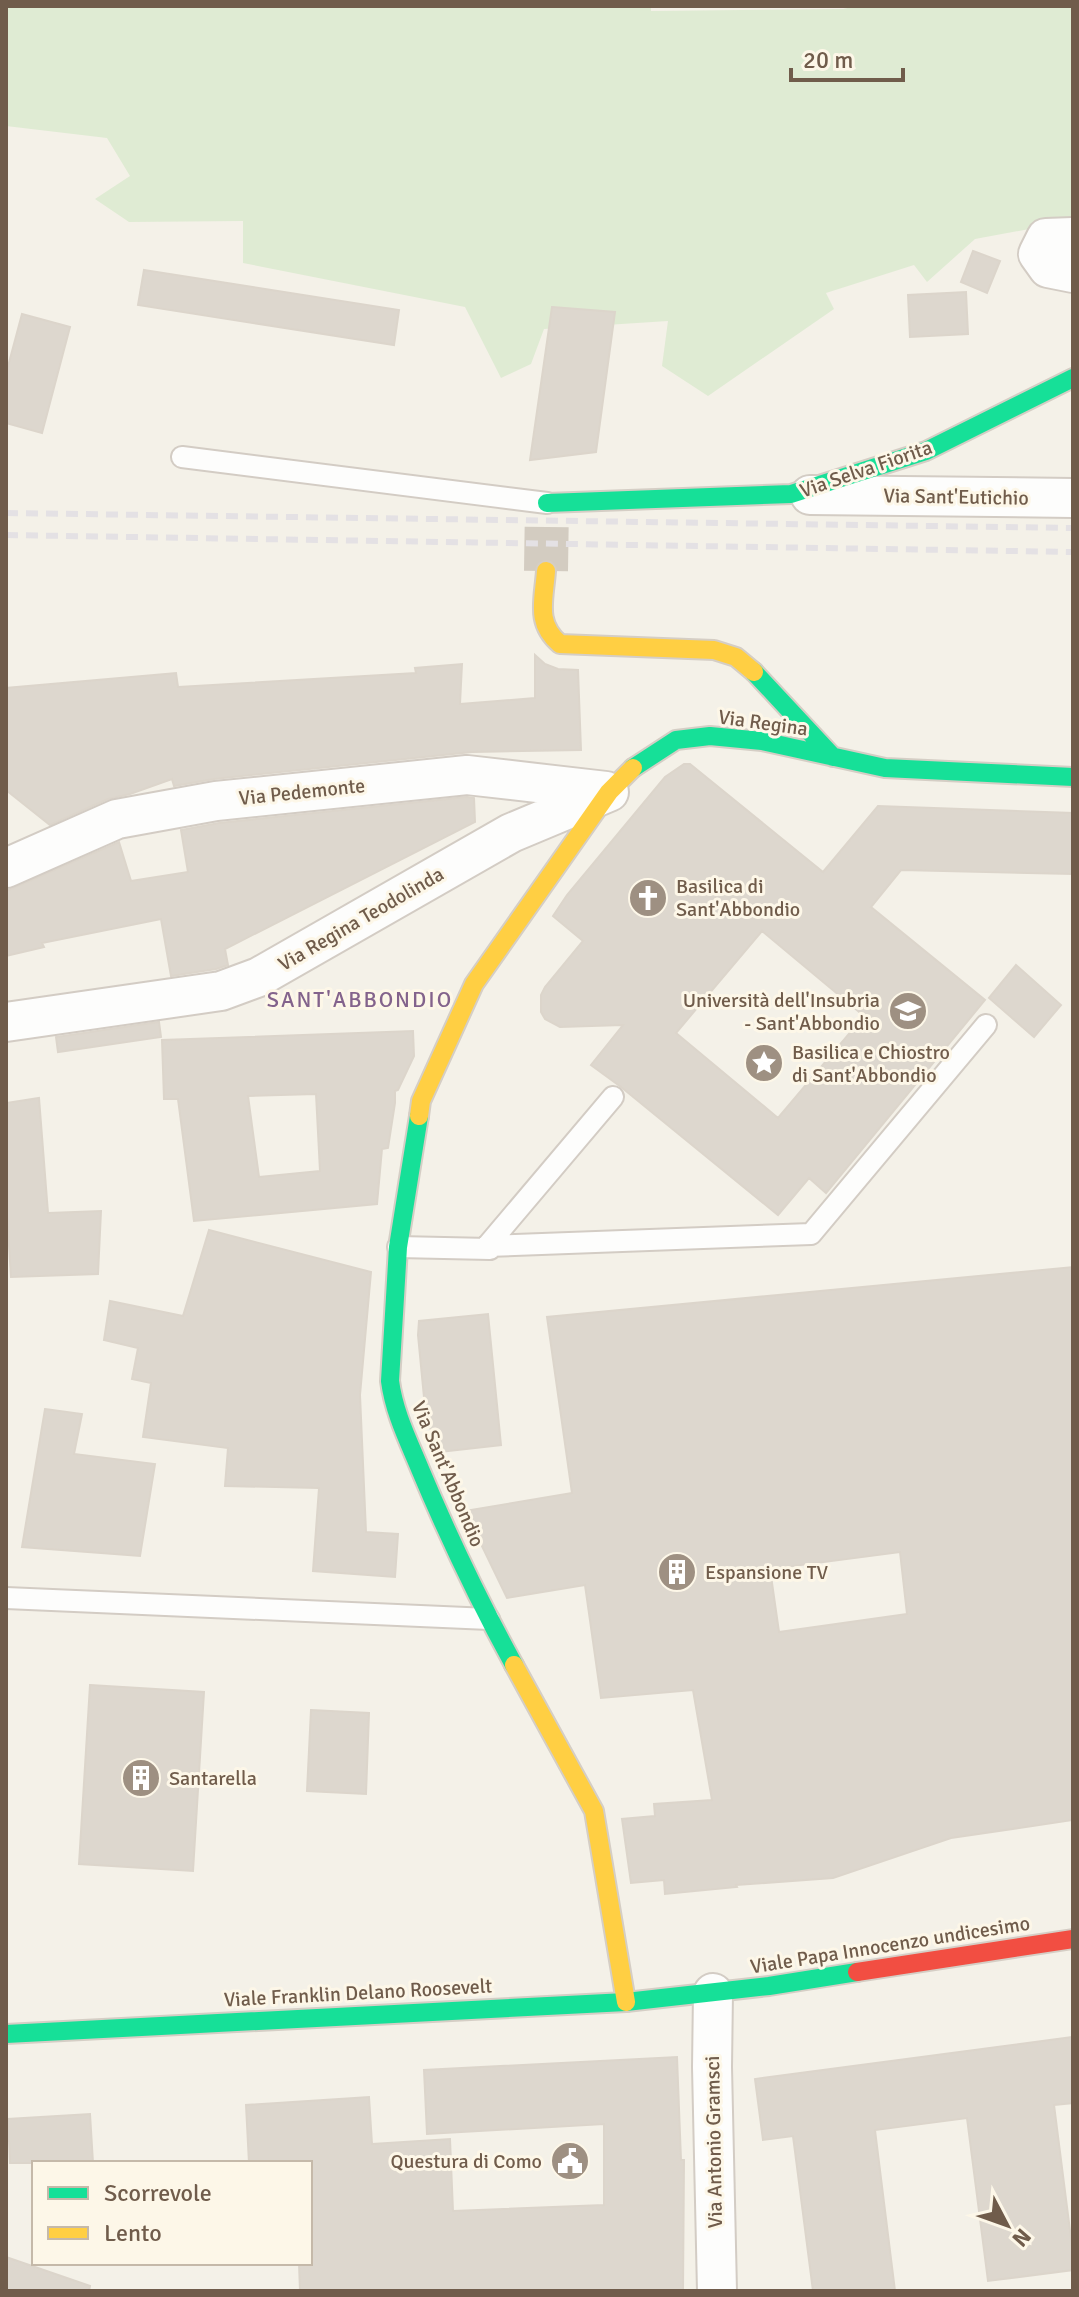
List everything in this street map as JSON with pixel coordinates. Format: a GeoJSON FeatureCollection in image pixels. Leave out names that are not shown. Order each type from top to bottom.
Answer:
{"type":"FeatureCollection","features":[{"type":"Feature","properties":{"kind":"street"},"geometry":{"type":"LineString","coordinates":[[1073,237],[1046,238],[1038,254],[1048,268],[1073,273]]}},
{"type":"Feature","properties":{"kind":"street","name":"Via Selva Fiorita"},"geometry":{"type":"LineString","coordinates":[[547,503],[791,494],[926,451],[1073,378]]}},
{"type":"Feature","properties":{"kind":"street","name":"Via Sant'Eutichio"},"geometry":{"type":"LineString","coordinates":[[791,494],[1073,498]]}},
{"type":"Feature","properties":{"kind":"street"},"geometry":{"type":"LineString","coordinates":[[545,578],[543,619],[548,634],[560,644],[714,650],[736,657],[756,673],[833,757],[885,768],[1073,777]]}},
{"type":"Feature","properties":{"kind":"street","name":"Via Regina"},"geometry":{"type":"LineString","coordinates":[[609,792],[636,765],[676,740],[710,736],[762,741],[833,757]]}},
{"type":"Feature","properties":{"kind":"street","name":"Via Pedemonte"},"geometry":{"type":"LineString","coordinates":[[6,868],[117,819],[216,801],[467,775],[609,792]]}},
{"type":"Feature","properties":{"kind":"street","name":"Via Regina Teodolinda"},"geometry":{"type":"LineString","coordinates":[[6,1022],[221,991],[259,977],[511,833],[609,792]]}},
{"type":"Feature","properties":{"kind":"street","name":"Via Sant'Abbondio"},"geometry":{"type":"LineString","coordinates":[[609,792],[474,984],[421,1101],[398,1247],[390,1381],[393,1403],[444,1526],[489,1619],[594,1811],[626,2002]]}},
{"type":"Feature","properties":{"kind":"street","name":"Viale Papa Innocenzo undicesimo"},"geometry":{"type":"LineString","coordinates":[[713,1993],[1073,1939]]}},
{"type":"Feature","properties":{"kind":"street","name":"Viale Franklin Delano Roosevelt"},"geometry":{"type":"LineString","coordinates":[[6,2034],[626,2002],[713,1993]]}},
{"type":"Feature","properties":{"kind":"street","name":"Via Antonio Gramsci"},"geometry":{"type":"LineString","coordinates":[[713,1993],[717,2291]]}},
{"type":"Feature","properties":{"kind":"lane"},"geometry":{"type":"LineString","coordinates":[[182,457],[547,503]]}},
{"type":"Feature","properties":{"kind":"lane"},"geometry":{"type":"LineString","coordinates":[[487,1246],[811,1234],[986,1025]]}},
{"type":"Feature","properties":{"kind":"lane"},"geometry":{"type":"LineString","coordinates":[[487,1246],[613,1097]]}},
{"type":"Feature","properties":{"kind":"lane"},"geometry":{"type":"LineString","coordinates":[[398,1247],[490,1249],[487,1246]]}},
{"type":"Feature","properties":{"kind":"lane"},"geometry":{"type":"LineString","coordinates":[[6,1598],[489,1619]]}},
{"type":"Feature","properties":{"kind":"green space"},"geometry":{"type":"Polygon","coordinates":[[[6,6],[651,6],[651,11],[843,9],[857,6],[1073,6],[1073,221],[975,239],[927,282],[914,265],[826,293],[834,309],[708,396],[662,366],[668,321],[544,329],[531,364],[501,378],[465,307],[243,263],[243,221],[129,222],[95,199],[130,176],[107,138],[6,126],[6,6]]]}},
{"type":"Feature","properties":{"kind":"building"},"geometry":{"type":"Polygon","coordinates":[[[973,251],[1000,261],[987,293],[961,282],[973,251]]]}},
{"type":"Feature","properties":{"kind":"building"},"geometry":{"type":"Polygon","coordinates":[[[144,270],[399,310],[394,345],[138,305],[144,270]]]}},
{"type":"Feature","properties":{"kind":"building"},"geometry":{"type":"Polygon","coordinates":[[[966,292],[968,334],[910,337],[908,295],[966,292]]]}},
{"type":"Feature","properties":{"kind":"building"},"geometry":{"type":"Polygon","coordinates":[[[552,307],[615,312],[596,452],[530,460],[552,307]]]}},
{"type":"Feature","properties":{"kind":"building"},"geometry":{"type":"Polygon","coordinates":[[[22,314],[70,327],[42,433],[6,423],[6,374],[22,314]]]}},
{"type":"Feature","properties":{"kind":"building"},"geometry":{"type":"Polygon","coordinates":[[[535,655],[545,664],[558,669],[578,670],[581,750],[472,752],[214,779],[174,786],[172,779],[108,799],[50,825],[6,790],[6,688],[176,673],[178,687],[416,673],[415,668],[462,664],[460,704],[535,698],[535,655]]]}},
{"type":"Feature","properties":{"kind":"building","name":"Università dell'Insubria - Sant'Abbondio"},"geometry":{"type":"Polygon","coordinates":[[[684,764],[690,764],[823,872],[878,806],[1073,813],[1073,874],[901,870],[871,907],[985,1000],[826,1193],[809,1178],[778,1215],[591,1065],[623,1025],[560,1027],[545,1019],[541,1012],[541,995],[545,987],[583,941],[553,916],[665,777],[684,764]],[[762,931],[676,1033],[778,1118],[864,1016],[762,931]]]}},
{"type":"Feature","properties":{"kind":"building"},"geometry":{"type":"Polygon","coordinates":[[[474,798],[475,822],[225,949],[228,965],[171,976],[161,919],[42,943],[44,947],[6,956],[6,891],[119,842],[131,881],[188,872],[181,830],[219,823],[474,798]]]}},
{"type":"Feature","properties":{"kind":"building"},"geometry":{"type":"Polygon","coordinates":[[[1016,965],[1061,1005],[1034,1037],[989,998],[1016,965]]]}},
{"type":"Feature","properties":{"kind":"building"},"geometry":{"type":"Polygon","coordinates":[[[159,1022],[161,1037],[58,1052],[56,1037],[159,1022]]]}},
{"type":"Feature","properties":{"kind":"building"},"geometry":{"type":"Polygon","coordinates":[[[413,1031],[414,1056],[395,1091],[388,1148],[382,1149],[377,1204],[194,1221],[178,1099],[164,1099],[162,1040],[413,1031]],[[316,1094],[248,1096],[259,1177],[320,1171],[316,1094]]]}},
{"type":"Feature","properties":{"kind":"building"},"geometry":{"type":"Polygon","coordinates":[[[39,1098],[48,1213],[101,1211],[98,1274],[11,1277],[6,1199],[6,1103],[39,1098]]]}},
{"type":"Feature","properties":{"kind":"building"},"geometry":{"type":"Polygon","coordinates":[[[209,1230],[371,1272],[360,1395],[366,1532],[398,1534],[395,1577],[313,1571],[319,1488],[225,1486],[228,1448],[143,1437],[151,1383],[132,1379],[138,1348],[104,1340],[110,1301],[183,1316],[209,1230]]]}},
{"type":"Feature","properties":{"kind":"building","name":"Espansione TV"},"geometry":{"type":"Polygon","coordinates":[[[1073,1267],[1073,1820],[951,1838],[833,1878],[665,1894],[664,1880],[631,1883],[622,1819],[655,1816],[654,1804],[712,1800],[693,1690],[601,1698],[585,1585],[507,1598],[465,1511],[572,1493],[547,1317],[1073,1267]],[[900,1552],[770,1569],[779,1632],[907,1614],[900,1552]]]}},
{"type":"Feature","properties":{"kind":"building"},"geometry":{"type":"Polygon","coordinates":[[[488,1314],[501,1445],[440,1452],[426,1418],[419,1321],[488,1314]]]}},
{"type":"Feature","properties":{"kind":"building"},"geometry":{"type":"Polygon","coordinates":[[[45,1409],[82,1414],[74,1454],[155,1464],[140,1556],[22,1547],[45,1409]]]}},
{"type":"Feature","properties":{"kind":"building","name":"Santarella"},"geometry":{"type":"Polygon","coordinates":[[[90,1685],[204,1692],[193,1871],[79,1864],[90,1685]]]}},
{"type":"Feature","properties":{"kind":"building"},"geometry":{"type":"Polygon","coordinates":[[[311,1710],[369,1713],[366,1794],[307,1791],[311,1710]]]}},
{"type":"Feature","properties":{"kind":"building"},"geometry":{"type":"Polygon","coordinates":[[[1073,2037],[1073,2103],[1054,2105],[1073,2270],[988,2281],[967,2118],[875,2130],[895,2291],[813,2291],[793,2136],[763,2140],[755,2079],[1073,2037]]]}},
{"type":"Feature","properties":{"kind":"building"},"geometry":{"type":"Polygon","coordinates":[[[677,2057],[681,2160],[684,2160],[683,2291],[300,2291],[299,2265],[312,2265],[312,2161],[249,2161],[246,2105],[369,2097],[372,2144],[450,2139],[453,2211],[604,2205],[604,2124],[427,2134],[424,2070],[677,2057]]]}},
{"type":"Feature","properties":{"kind":"building"},"geometry":{"type":"Polygon","coordinates":[[[90,2114],[93,2161],[10,2163],[8,2119],[90,2114]]]}},
{"type":"Feature","properties":{"kind":"building"},"geometry":{"type":"Polygon","coordinates":[[[6,2257],[90,2286],[89,2291],[6,2291],[6,2257]]]}},
{"type":"Feature","properties":{"kind":"tunnel"},"geometry":{"type":"LineString","coordinates":[[546,571],[547,503]]}},
{"type":"Feature","properties":{"kind":"railway"},"geometry":{"type":"LineString","coordinates":[[6,513],[1073,528]]}},
{"type":"Feature","properties":{"kind":"railway"},"geometry":{"type":"LineString","coordinates":[[6,535],[1073,552]]}},
{"type":"Feature","properties":{"kind":"traffic: fast"},"geometry":{"type":"LineString","coordinates":[[547,503],[791,494],[926,451],[1073,378]]}},
{"type":"Feature","properties":{"kind":"traffic: fast"},"geometry":{"type":"LineString","coordinates":[[754,672],[833,757]]}},
{"type":"Feature","properties":{"kind":"traffic: fast"},"geometry":{"type":"LineString","coordinates":[[633,768],[676,740],[710,736],[762,741],[885,768],[1073,777]]}},
{"type":"Feature","properties":{"kind":"traffic: fast"},"geometry":{"type":"LineString","coordinates":[[419,1116],[398,1247],[390,1381],[402,1426],[442,1519],[514,1665]]}},
{"type":"Feature","properties":{"kind":"traffic: fast"},"geometry":{"type":"LineString","coordinates":[[6,2034],[626,2002],[769,1986],[857,1972]]}},
{"type":"Feature","properties":{"kind":"traffic: slow"},"geometry":{"type":"LineString","coordinates":[[546,571],[544,619],[552,636],[560,644],[714,650],[736,657],[754,672]]}},
{"type":"Feature","properties":{"kind":"traffic: slow"},"geometry":{"type":"LineString","coordinates":[[419,1116],[421,1101],[474,984],[609,792],[633,768]]}},
{"type":"Feature","properties":{"kind":"traffic: slow"},"geometry":{"type":"LineString","coordinates":[[514,1665],[594,1811],[626,2002]]}},
{"type":"Feature","properties":{"kind":"traffic: jam"},"geometry":{"type":"LineString","coordinates":[[857,1972],[1073,1939]]}},
{"type":"Feature","properties":{"kind":"place","name":"Basilica di Sant'Abbondio"},"geometry":{"type":"Point","coordinates":[648,898]}},
{"type":"Feature","properties":{"kind":"place","name":"Università dell'Insubria - Sant'Abbondio"},"geometry":{"type":"Point","coordinates":[908,1011]}},
{"type":"Feature","properties":{"kind":"place","name":"Basilica e Chiostro di Sant'Abbondio"},"geometry":{"type":"Point","coordinates":[764,1063]}},
{"type":"Feature","properties":{"kind":"place","name":"Espansione TV"},"geometry":{"type":"Point","coordinates":[677,1572]}},
{"type":"Feature","properties":{"kind":"place","name":"Santarella"},"geometry":{"type":"Point","coordinates":[141,1778]}},
{"type":"Feature","properties":{"kind":"place","name":"Questura di Como"},"geometry":{"type":"Point","coordinates":[570,2161]}},
{"type":"Feature","properties":{"kind":"district","name":"SANT'ABBONDIO"},"geometry":{"type":"Point","coordinates":[360,999]}}]}
